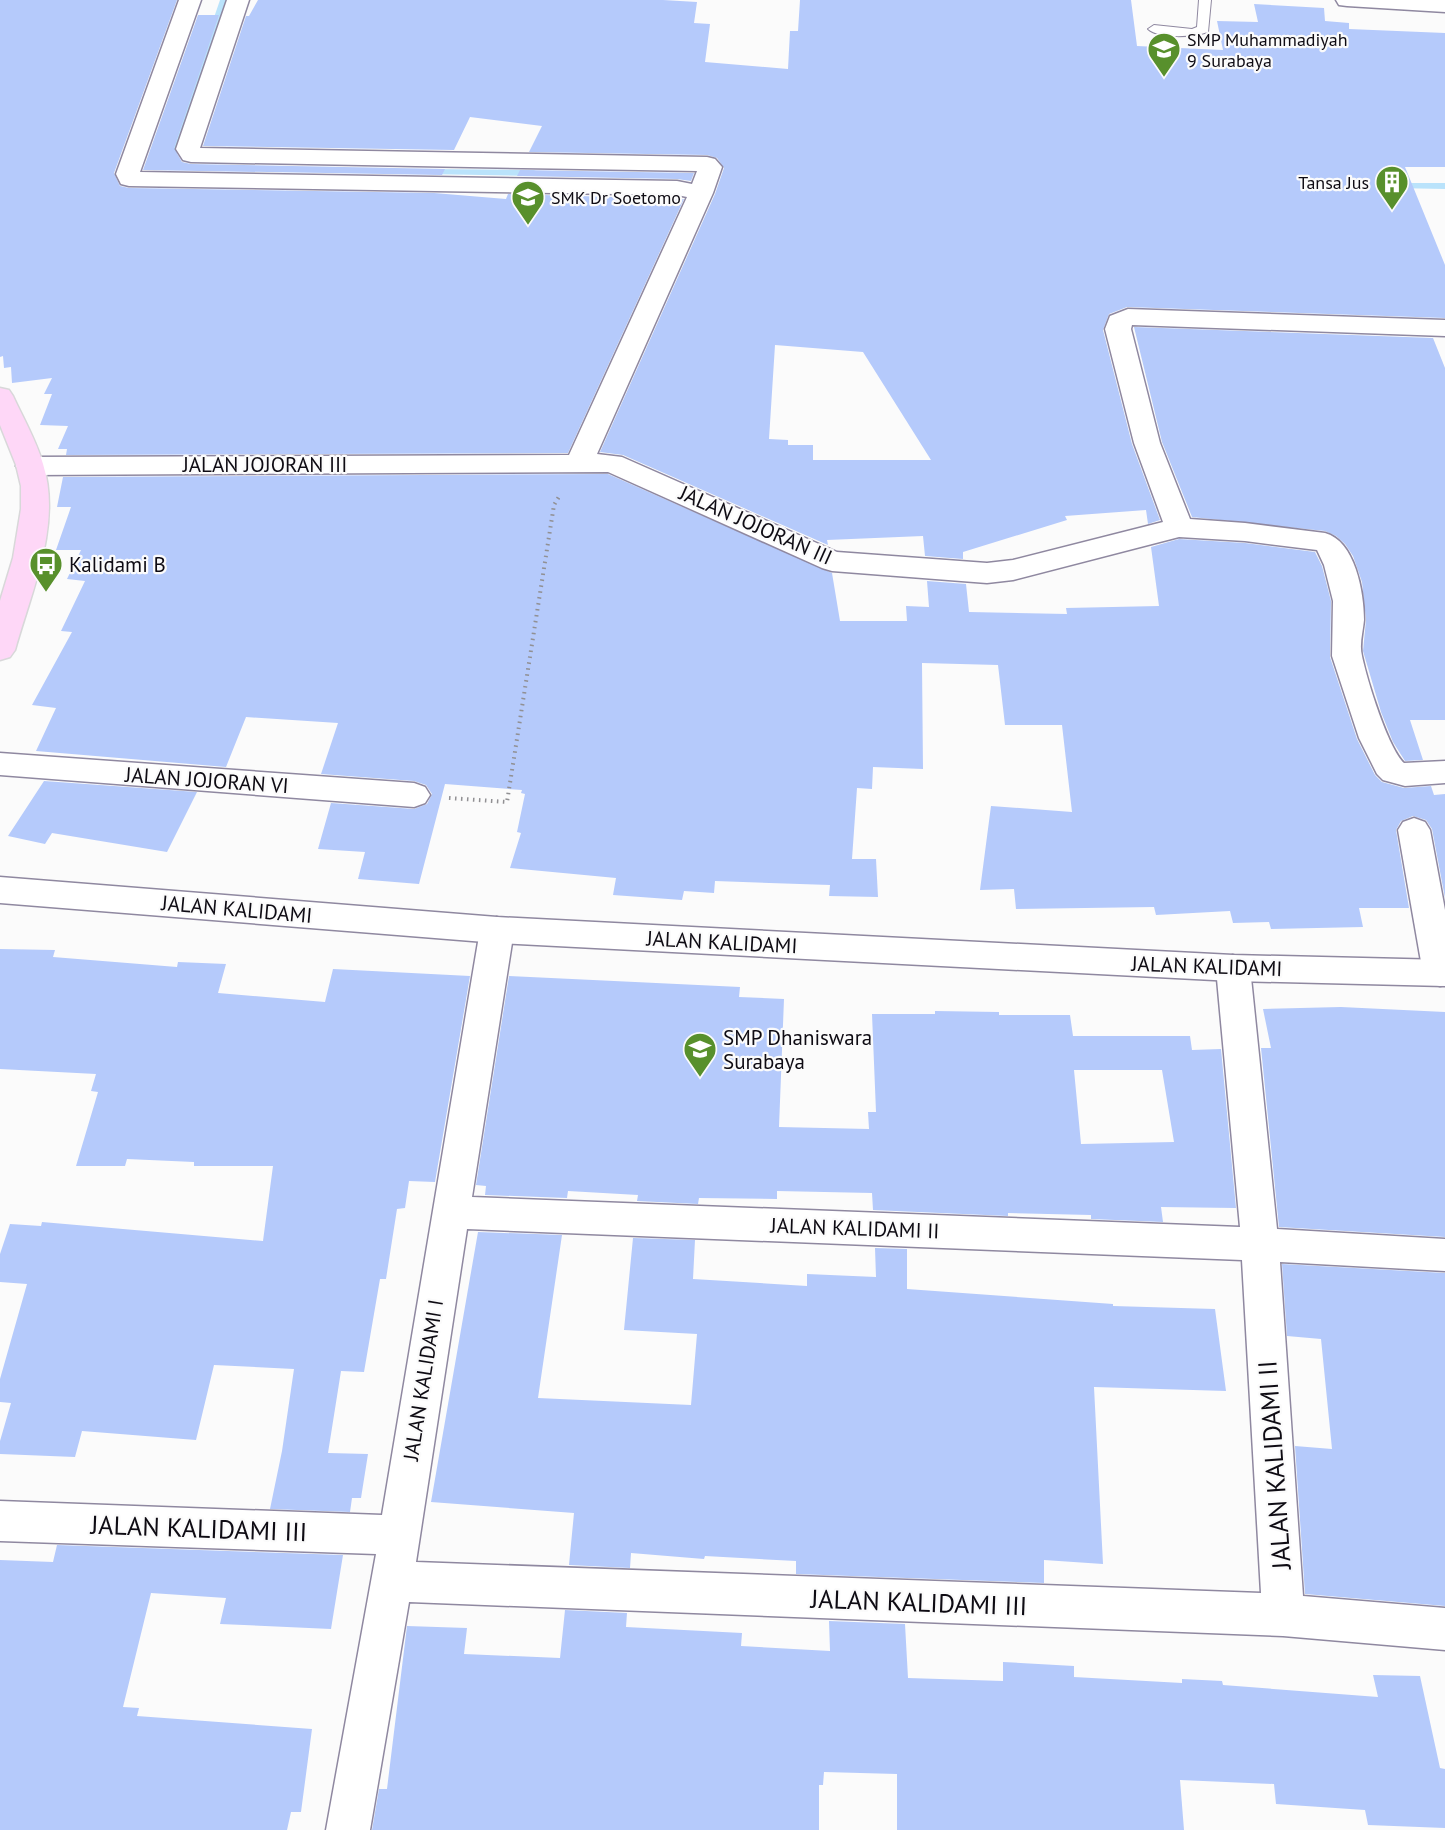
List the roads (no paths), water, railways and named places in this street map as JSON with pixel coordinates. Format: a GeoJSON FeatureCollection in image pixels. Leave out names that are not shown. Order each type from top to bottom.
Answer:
{"type":"FeatureCollection","features":[{"type":"Feature","properties":{"kind":"main road"},"geometry":{"type":"LineString","coordinates":[[0,396],[30,466],[36,498],[33,534],[0,650]]}},
{"type":"Feature","properties":{"kind":"street"},"geometry":{"type":"LineString","coordinates":[[190,0],[127,177],[133,180],[195,168],[677,188],[705,183],[580,461]]}},
{"type":"Feature","properties":{"kind":"street"},"geometry":{"type":"LineString","coordinates":[[195,168],[188,149],[238,0]]}},
{"type":"Feature","properties":{"kind":"street"},"geometry":{"type":"LineString","coordinates":[[1347,0],[1445,6]]}},
{"type":"Feature","properties":{"kind":"street"},"geometry":{"type":"LineString","coordinates":[[1179,528],[1147,443],[1118,329],[1119,321],[1128,317],[1445,328]]}},
{"type":"Feature","properties":{"kind":"street","name":"JALAN JOJORAN III"},"geometry":{"type":"LineString","coordinates":[[30,466],[580,461],[618,464],[822,557],[843,563],[1001,573],[1155,532],[1179,528],[1245,532],[1331,545],[1344,585],[1349,612],[1347,656],[1377,744],[1388,768],[1397,773],[1445,772]]}},
{"type":"Feature","properties":{"kind":"street","name":"JALAN JOJORAN VI"},"geometry":{"type":"LineString","coordinates":[[0,764],[414,795]]}},
{"type":"Feature","properties":{"kind":"street"},"geometry":{"type":"LineString","coordinates":[[1414,830],[1443,973]]}},
{"type":"Feature","properties":{"kind":"street","name":"JALAN KALIDAMI"},"geometry":{"type":"LineString","coordinates":[[0,891],[497,930],[1233,968],[1443,973]]}},
{"type":"Feature","properties":{"kind":"street","name":"JALAN KALIDAMI I"},"geometry":{"type":"LineString","coordinates":[[348,1830],[392,1581],[497,930]]}},
{"type":"Feature","properties":{"kind":"street","name":"JALAN KALIDAMI II"},"geometry":{"type":"LineString","coordinates":[[1233,968],[1260,1245],[1283,1615]]}},
{"type":"Feature","properties":{"kind":"street","name":"JALAN KALIDAMI II"},"geometry":{"type":"LineString","coordinates":[[450,1212],[1260,1245],[1445,1255]]}},
{"type":"Feature","properties":{"kind":"street","name":"JALAN KALIDAMI III"},"geometry":{"type":"LineString","coordinates":[[0,1521],[398,1535]]}},
{"type":"Feature","properties":{"kind":"street","name":"JALAN KALIDAMI III"},"geometry":{"type":"LineString","coordinates":[[392,1581],[1283,1615],[1445,1629]]}},
{"type":"Feature","properties":{"kind":"lane"},"geometry":{"type":"LineString","coordinates":[[1154,29],[1193,33],[1203,28],[1205,0]]}},
{"type":"Feature","properties":{"kind":"waterway"},"geometry":{"type":"LineString","coordinates":[[168,166],[224,0]]}},
{"type":"Feature","properties":{"kind":"waterway"},"geometry":{"type":"LineString","coordinates":[[428,172],[534,173]]}},
{"type":"Feature","properties":{"kind":"waterway"},"geometry":{"type":"LineString","coordinates":[[1396,186],[1445,186]]}},
{"type":"Feature","properties":{"kind":"place","name":"SMP Muhammadiyah 9 Surabaya"},"geometry":{"type":"Point","coordinates":[1164,78]}},
{"type":"Feature","properties":{"kind":"place","name":"Tansa Jus"},"geometry":{"type":"Point","coordinates":[1392,211]}},
{"type":"Feature","properties":{"kind":"place","name":"SMK Dr Soetomo"},"geometry":{"type":"Point","coordinates":[528,226]}},
{"type":"Feature","properties":{"kind":"place","name":"Kalidami B"},"geometry":{"type":"Point","coordinates":[46,593]}},
{"type":"Feature","properties":{"kind":"place","name":"SMP Dhaniswara Surabaya"},"geometry":{"type":"Point","coordinates":[700,1078]}}]}
